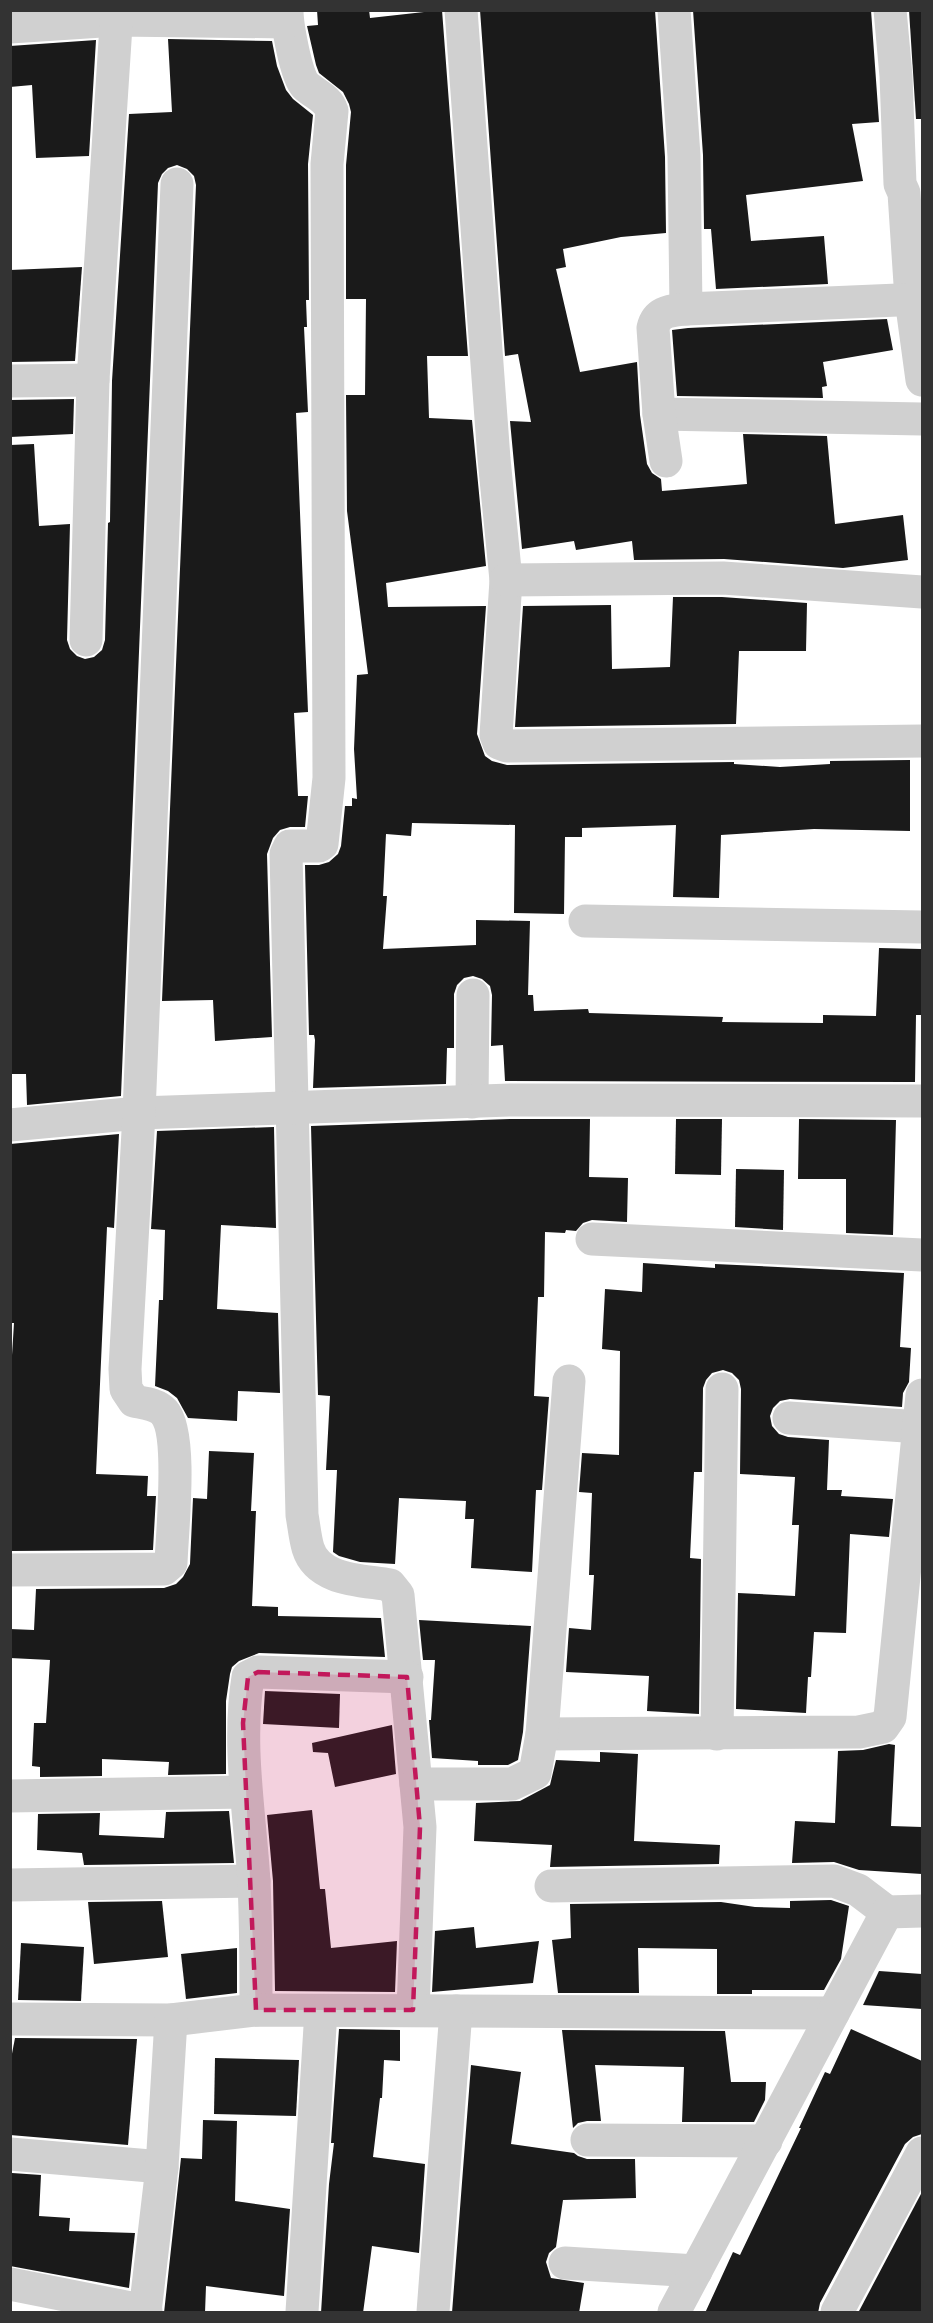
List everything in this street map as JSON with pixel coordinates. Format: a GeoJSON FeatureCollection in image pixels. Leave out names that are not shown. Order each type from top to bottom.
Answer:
{"type":"FeatureCollection","features":[{"type":"Feature","properties":{"kind":"street"},"geometry":{"type":"LineString","coordinates":[[461,10],[494,459],[506,580],[496,735],[499,743],[507,746],[922,741]]}},
{"type":"Feature","properties":{"kind":"street"},"geometry":{"type":"LineString","coordinates":[[674,10],[684,156],[686,309]]}},
{"type":"Feature","properties":{"kind":"street"},"geometry":{"type":"LineString","coordinates":[[890,10],[909,75],[900,184],[913,195],[922,380]]}},
{"type":"Feature","properties":{"kind":"street"},"geometry":{"type":"LineString","coordinates":[[86,640],[93,380],[117,15]]}},
{"type":"Feature","properties":{"kind":"street"},"geometry":{"type":"LineString","coordinates":[[10,27],[117,15],[287,16],[302,80],[330,105],[332,111],[327,164],[329,778],[322,844],[319,846],[290,846],[286,854],[294,1109],[302,1515],[309,1550],[318,1566],[328,1572],[390,1585],[398,1595],[420,1827],[413,2010]]}},
{"type":"Feature","properties":{"kind":"street"},"geometry":{"type":"LineString","coordinates":[[10,1570],[164,1569],[171,1563],[175,1454],[169,1418],[157,1406],[134,1401],[126,1389],[125,1369],[139,1113],[177,184]]}},
{"type":"Feature","properties":{"kind":"street"},"geometry":{"type":"LineString","coordinates":[[666,461],[659,414],[653,328],[655,319],[660,314],[686,309],[917,299]]}},
{"type":"Feature","properties":{"kind":"street"},"geometry":{"type":"LineString","coordinates":[[10,381],[93,380]]}},
{"type":"Feature","properties":{"kind":"street"},"geometry":{"type":"LineString","coordinates":[[659,414],[922,419]]}},
{"type":"Feature","properties":{"kind":"street"},"geometry":{"type":"LineString","coordinates":[[506,580],[723,578],[922,592]]}},
{"type":"Feature","properties":{"kind":"street"},"geometry":{"type":"LineString","coordinates":[[585,921],[922,927]]}},
{"type":"Feature","properties":{"kind":"street"},"geometry":{"type":"LineString","coordinates":[[472,1102],[473,995]]}},
{"type":"Feature","properties":{"kind":"street"},"geometry":{"type":"LineString","coordinates":[[10,1125],[139,1113],[472,1102],[922,1101]]}},
{"type":"Feature","properties":{"kind":"street"},"geometry":{"type":"LineString","coordinates":[[592,1239],[922,1255]]}},
{"type":"Feature","properties":{"kind":"street"},"geometry":{"type":"LineString","coordinates":[[416,1784],[512,1785],[535,1773],[542,1734],[569,1382]]}},
{"type":"Feature","properties":{"kind":"street"},"geometry":{"type":"LineString","coordinates":[[717,1734],[722,1389]]}},
{"type":"Feature","properties":{"kind":"street"},"geometry":{"type":"LineString","coordinates":[[542,1734],[859,1732],[884,1727],[890,1717],[922,1395]]}},
{"type":"Feature","properties":{"kind":"street"},"geometry":{"type":"LineString","coordinates":[[789,1418],[920,1427]]}},
{"type":"Feature","properties":{"kind":"street"},"geometry":{"type":"LineString","coordinates":[[256,2010],[254,1881],[245,1792],[243,1723],[248,1677],[258,1672],[407,1677]]}},
{"type":"Feature","properties":{"kind":"street"},"geometry":{"type":"LineString","coordinates":[[10,1796],[245,1792]]}},
{"type":"Feature","properties":{"kind":"street"},"geometry":{"type":"LineString","coordinates":[[10,1886],[254,1881]]}},
{"type":"Feature","properties":{"kind":"street"},"geometry":{"type":"LineString","coordinates":[[551,1886],[834,1881],[858,1890],[887,1912],[922,1911]]}},
{"type":"Feature","properties":{"kind":"street"},"geometry":{"type":"LineString","coordinates":[[674,2313],[887,1912]]}},
{"type":"Feature","properties":{"kind":"street"},"geometry":{"type":"LineString","coordinates":[[10,1994],[11,2019],[171,2020],[256,2010],[833,2013]]}},
{"type":"Feature","properties":{"kind":"street"},"geometry":{"type":"LineString","coordinates":[[303,2313],[321,2011]]}},
{"type":"Feature","properties":{"kind":"street"},"geometry":{"type":"LineString","coordinates":[[433,2313],[456,2011]]}},
{"type":"Feature","properties":{"kind":"street"},"geometry":{"type":"LineString","coordinates":[[29,2295],[146,2312],[162,2167],[171,2020]]}},
{"type":"Feature","properties":{"kind":"street"},"geometry":{"type":"LineString","coordinates":[[587,2140],[766,2141]]}},
{"type":"Feature","properties":{"kind":"street"},"geometry":{"type":"LineString","coordinates":[[837,2313],[922,2153]]}},
{"type":"Feature","properties":{"kind":"street"},"geometry":{"type":"LineString","coordinates":[[10,2154],[162,2167]]}},
{"type":"Feature","properties":{"kind":"street"},"geometry":{"type":"LineString","coordinates":[[565,2263],[696,2271]]}},
{"type":"Feature","properties":{"kind":"highlighted area"},"geometry":{"type":"Polygon","coordinates":[[[258,1672],[407,1677],[420,1827],[413,2010],[256,2010],[243,1723],[248,1677],[258,1672]]]}},
{"type":"Feature","properties":{"kind":"building"},"geometry":{"type":"Polygon","coordinates":[[[317,10],[369,10],[370,18],[442,10],[468,356],[427,356],[429,418],[472,420],[486,566],[386,583],[388,607],[486,606],[477,734],[485,756],[492,761],[507,765],[734,762],[734,764],[780,767],[830,764],[830,761],[910,760],[910,831],[814,829],[721,835],[719,898],[673,897],[676,825],[582,828],[582,837],[565,837],[564,914],[514,913],[515,825],[412,823],[411,836],[386,834],[383,896],[387,896],[383,949],[476,945],[476,920],[530,921],[528,995],[533,995],[534,1011],[588,1009],[589,1013],[723,1017],[722,1022],[823,1023],[823,1015],[876,1016],[879,948],[922,949],[922,1015],[916,1015],[915,1082],[505,1081],[503,1045],[491,1046],[492,995],[490,986],[482,979],[473,976],[464,978],[457,985],[454,994],[454,1048],[447,1048],[446,1084],[313,1088],[315,1040],[314,1035],[309,1035],[305,865],[329,862],[338,854],[341,846],[345,806],[352,806],[352,798],[357,799],[354,749],[357,675],[368,674],[347,511],[346,395],[365,395],[366,299],[346,299],[346,165],[351,112],[343,92],[319,73],[316,65],[307,26],[318,25],[317,10]]]}},
{"type":"Feature","properties":{"kind":"building"},"geometry":{"type":"Polygon","coordinates":[[[480,10],[655,10],[665,157],[666,233],[621,237],[563,249],[566,267],[556,269],[580,372],[637,362],[640,415],[647,464],[652,473],[661,479],[662,491],[747,484],[743,434],[827,436],[835,524],[903,515],[908,560],[843,568],[724,559],[634,560],[632,541],[576,550],[574,541],[522,549],[510,421],[531,422],[518,354],[505,356],[480,10]]]}},
{"type":"Feature","properties":{"kind":"building"},"geometry":{"type":"Polygon","coordinates":[[[693,10],[871,10],[879,122],[852,124],[863,181],[746,195],[751,241],[824,236],[828,284],[716,289],[711,229],[704,229],[703,155],[693,10]]]}},
{"type":"Feature","properties":{"kind":"building"},"geometry":{"type":"Polygon","coordinates":[[[909,10],[922,10],[922,119],[916,119],[909,10]]]}},
{"type":"Feature","properties":{"kind":"building"},"geometry":{"type":"Polygon","coordinates":[[[168,39],[272,41],[277,66],[286,90],[293,99],[313,115],[308,164],[309,300],[306,300],[307,327],[304,327],[308,412],[296,413],[308,712],[294,713],[298,796],[308,796],[305,827],[280,830],[273,838],[267,854],[272,1037],[215,1041],[213,1000],[162,1001],[196,185],[194,176],[187,169],[177,165],[168,168],[158,183],[121,1096],[27,1105],[26,1074],[10,1074],[10,445],[34,444],[39,526],[70,524],[67,640],[70,649],[77,656],[85,659],[94,657],[102,650],[105,640],[108,523],[110,522],[112,381],[129,114],[172,112],[168,39]]]}},
{"type":"Feature","properties":{"kind":"building"},"geometry":{"type":"Polygon","coordinates":[[[96,40],[89,156],[36,158],[32,85],[10,87],[10,46],[96,40]]]}},
{"type":"Feature","properties":{"kind":"building"},"geometry":{"type":"Polygon","coordinates":[[[82,267],[75,361],[10,362],[10,270],[82,267]]]}},
{"type":"Feature","properties":{"kind":"building"},"geometry":{"type":"Polygon","coordinates":[[[887,319],[893,350],[823,362],[827,386],[822,387],[823,398],[677,396],[672,330],[887,319]]]}},
{"type":"Feature","properties":{"kind":"building"},"geometry":{"type":"Polygon","coordinates":[[[74,399],[73,434],[10,437],[10,400],[74,399]]]}},
{"type":"Feature","properties":{"kind":"building"},"geometry":{"type":"Polygon","coordinates":[[[673,597],[722,597],[807,603],[806,651],[739,651],[736,724],[515,727],[523,606],[611,605],[612,669],[670,667],[673,597]]]}},
{"type":"Feature","properties":{"kind":"building"},"geometry":{"type":"Polygon","coordinates":[[[511,1119],[590,1119],[589,1177],[628,1178],[627,1222],[592,1220],[583,1223],[576,1231],[545,1232],[544,1297],[538,1297],[534,1396],[549,1397],[542,1490],[536,1490],[532,1572],[471,1568],[474,1519],[465,1519],[466,1501],[399,1498],[395,1564],[360,1562],[339,1556],[333,1552],[337,1470],[326,1470],[330,1396],[318,1395],[311,1126],[511,1119]]]}},
{"type":"Feature","properties":{"kind":"building"},"geometry":{"type":"Polygon","coordinates":[[[676,1119],[722,1119],[721,1175],[675,1174],[676,1119]]]}},
{"type":"Feature","properties":{"kind":"building"},"geometry":{"type":"Polygon","coordinates":[[[799,1119],[896,1120],[893,1235],[846,1233],[846,1179],[798,1179],[799,1119]]]}},
{"type":"Feature","properties":{"kind":"building"},"geometry":{"type":"Polygon","coordinates":[[[274,1127],[276,1228],[221,1225],[217,1309],[278,1313],[280,1393],[238,1391],[237,1421],[188,1418],[177,1398],[168,1391],[155,1386],[159,1300],[163,1300],[165,1230],[151,1229],[157,1131],[274,1127]]]}},
{"type":"Feature","properties":{"kind":"building"},"geometry":{"type":"Polygon","coordinates":[[[119,1134],[114,1228],[107,1227],[96,1474],[148,1476],[147,1496],[156,1496],[153,1550],[10,1551],[10,1387],[14,1323],[10,1323],[10,1144],[119,1134]]]}},
{"type":"Feature","properties":{"kind":"building"},"geometry":{"type":"Polygon","coordinates":[[[736,1169],[784,1170],[783,1230],[735,1227],[736,1169]]]}},
{"type":"Feature","properties":{"kind":"building"},"geometry":{"type":"Polygon","coordinates":[[[643,1263],[715,1268],[715,1264],[904,1273],[900,1347],[911,1348],[909,1382],[903,1393],[902,1407],[790,1399],[780,1401],[773,1408],[770,1416],[772,1426],[779,1434],[788,1437],[829,1440],[827,1490],[842,1490],[841,1496],[893,1499],[889,1537],[850,1534],[846,1633],[814,1632],[806,1713],[736,1709],[738,1593],[795,1596],[799,1525],[792,1525],[795,1477],[740,1474],[741,1389],[739,1380],[732,1373],[723,1370],[712,1373],[703,1388],[702,1472],[694,1472],[690,1558],[701,1559],[699,1714],[647,1711],[649,1676],[566,1672],[569,1628],[591,1630],[594,1575],[589,1575],[592,1493],[579,1492],[582,1453],[619,1455],[620,1351],[602,1349],[605,1289],[642,1292],[643,1263]]]}},
{"type":"Feature","properties":{"kind":"building"},"geometry":{"type":"Polygon","coordinates":[[[209,1451],[254,1453],[251,1511],[256,1511],[252,1606],[278,1607],[278,1616],[381,1618],[385,1657],[259,1653],[239,1661],[232,1667],[226,1701],[226,1774],[168,1775],[169,1762],[102,1759],[102,1776],[40,1777],[40,1767],[32,1766],[34,1723],[46,1723],[50,1660],[10,1658],[10,1629],[34,1630],[36,1589],[164,1588],[176,1584],[190,1564],[193,1498],[207,1499],[209,1451]]]}},
{"type":"Feature","properties":{"kind":"building"},"geometry":{"type":"Polygon","coordinates":[[[419,1620],[531,1626],[523,1732],[518,1760],[508,1765],[478,1765],[478,1761],[432,1758],[429,1720],[431,1720],[435,1660],[423,1660],[419,1620]]]}},
{"type":"Feature","properties":{"kind":"building"},"geometry":{"type":"Polygon","coordinates":[[[265,1691],[340,1694],[339,1728],[263,1724],[265,1691]]]}},
{"type":"Feature","properties":{"kind":"building"},"geometry":{"type":"Polygon","coordinates":[[[392,1725],[396,1774],[335,1787],[328,1753],[313,1752],[312,1743],[392,1725]]]}},
{"type":"Feature","properties":{"kind":"building"},"geometry":{"type":"Polygon","coordinates":[[[889,1744],[895,1745],[891,1826],[922,1827],[922,1874],[859,1870],[834,1862],[792,1863],[795,1821],[835,1823],[838,1751],[863,1750],[889,1744]]]}},
{"type":"Feature","properties":{"kind":"building"},"geometry":{"type":"Polygon","coordinates":[[[600,1752],[638,1754],[634,1841],[720,1845],[719,1864],[550,1867],[552,1845],[474,1841],[476,1803],[520,1801],[550,1785],[556,1760],[600,1762],[600,1752]]]}},
{"type":"Feature","properties":{"kind":"building"},"geometry":{"type":"Polygon","coordinates":[[[312,1810],[320,1889],[325,1889],[331,1948],[397,1941],[395,1992],[275,1991],[273,1881],[267,1815],[312,1810]]]}},
{"type":"Feature","properties":{"kind":"building"},"geometry":{"type":"Polygon","coordinates":[[[229,1811],[234,1863],[84,1865],[82,1853],[37,1850],[38,1814],[100,1813],[99,1835],[164,1838],[166,1812],[229,1811]]]}},
{"type":"Feature","properties":{"kind":"building"},"geometry":{"type":"Polygon","coordinates":[[[831,1900],[849,1906],[841,1959],[824,1990],[752,1990],[752,1994],[717,1994],[717,1949],[638,1948],[639,1993],[558,1993],[552,1940],[571,1938],[570,1904],[721,1902],[755,1907],[790,1908],[790,1901],[831,1900]]]}},
{"type":"Feature","properties":{"kind":"building"},"geometry":{"type":"Polygon","coordinates":[[[162,1901],[168,1957],[94,1964],[88,1902],[162,1901]]]}},
{"type":"Feature","properties":{"kind":"building"},"geometry":{"type":"Polygon","coordinates":[[[474,1927],[476,1948],[539,1941],[533,1983],[432,1992],[435,1931],[474,1927]]]}},
{"type":"Feature","properties":{"kind":"building"},"geometry":{"type":"Polygon","coordinates":[[[21,1943],[84,1947],[81,2001],[18,2000],[21,1943]]]}},
{"type":"Feature","properties":{"kind":"building"},"geometry":{"type":"Polygon","coordinates":[[[237,1948],[237,1993],[186,1999],[181,1954],[237,1948]]]}},
{"type":"Feature","properties":{"kind":"building"},"geometry":{"type":"Polygon","coordinates":[[[879,1971],[922,1974],[922,2009],[863,2005],[879,1971]]]}},
{"type":"Feature","properties":{"kind":"building"},"geometry":{"type":"Polygon","coordinates":[[[339,2029],[400,2030],[400,2061],[384,2060],[382,2098],[380,2098],[373,2157],[425,2164],[419,2253],[372,2246],[363,2313],[321,2313],[329,2184],[334,2143],[331,2143],[339,2029]]]}},
{"type":"Feature","properties":{"kind":"building"},"geometry":{"type":"Polygon","coordinates":[[[851,2029],[922,2061],[922,2134],[913,2137],[905,2144],[820,2303],[818,2313],[705,2313],[733,2252],[740,2255],[801,2128],[799,2128],[825,2072],[830,2074],[851,2029]]]}},
{"type":"Feature","properties":{"kind":"building"},"geometry":{"type":"Polygon","coordinates":[[[562,2030],[725,2031],[731,2082],[766,2082],[765,2100],[754,2122],[682,2122],[684,2067],[595,2065],[601,2121],[578,2123],[573,2128],[562,2030]]]}},
{"type":"Feature","properties":{"kind":"building"},"geometry":{"type":"Polygon","coordinates":[[[15,2038],[137,2039],[128,2145],[10,2135],[10,2064],[15,2038]]]}},
{"type":"Feature","properties":{"kind":"building"},"geometry":{"type":"Polygon","coordinates":[[[215,2058],[299,2060],[296,2116],[214,2114],[215,2058]]]}},
{"type":"Feature","properties":{"kind":"building"},"geometry":{"type":"Polygon","coordinates":[[[471,2065],[521,2072],[511,2144],[574,2153],[587,2159],[635,2159],[636,2198],[563,2200],[556,2247],[549,2253],[546,2262],[551,2278],[584,2283],[579,2313],[452,2313],[471,2065]]]}},
{"type":"Feature","properties":{"kind":"building"},"geometry":{"type":"Polygon","coordinates":[[[203,2120],[237,2121],[235,2201],[290,2209],[284,2296],[206,2286],[205,2313],[164,2313],[181,2158],[202,2159],[203,2120]]]}},
{"type":"Feature","properties":{"kind":"building"},"geometry":{"type":"Polygon","coordinates":[[[12,2173],[41,2175],[39,2216],[70,2218],[69,2231],[135,2233],[129,2288],[10,2266],[12,2173]]]}},
{"type":"Feature","properties":{"kind":"building"},"geometry":{"type":"Polygon","coordinates":[[[922,2192],[922,2313],[858,2313],[922,2192]]]}}]}
